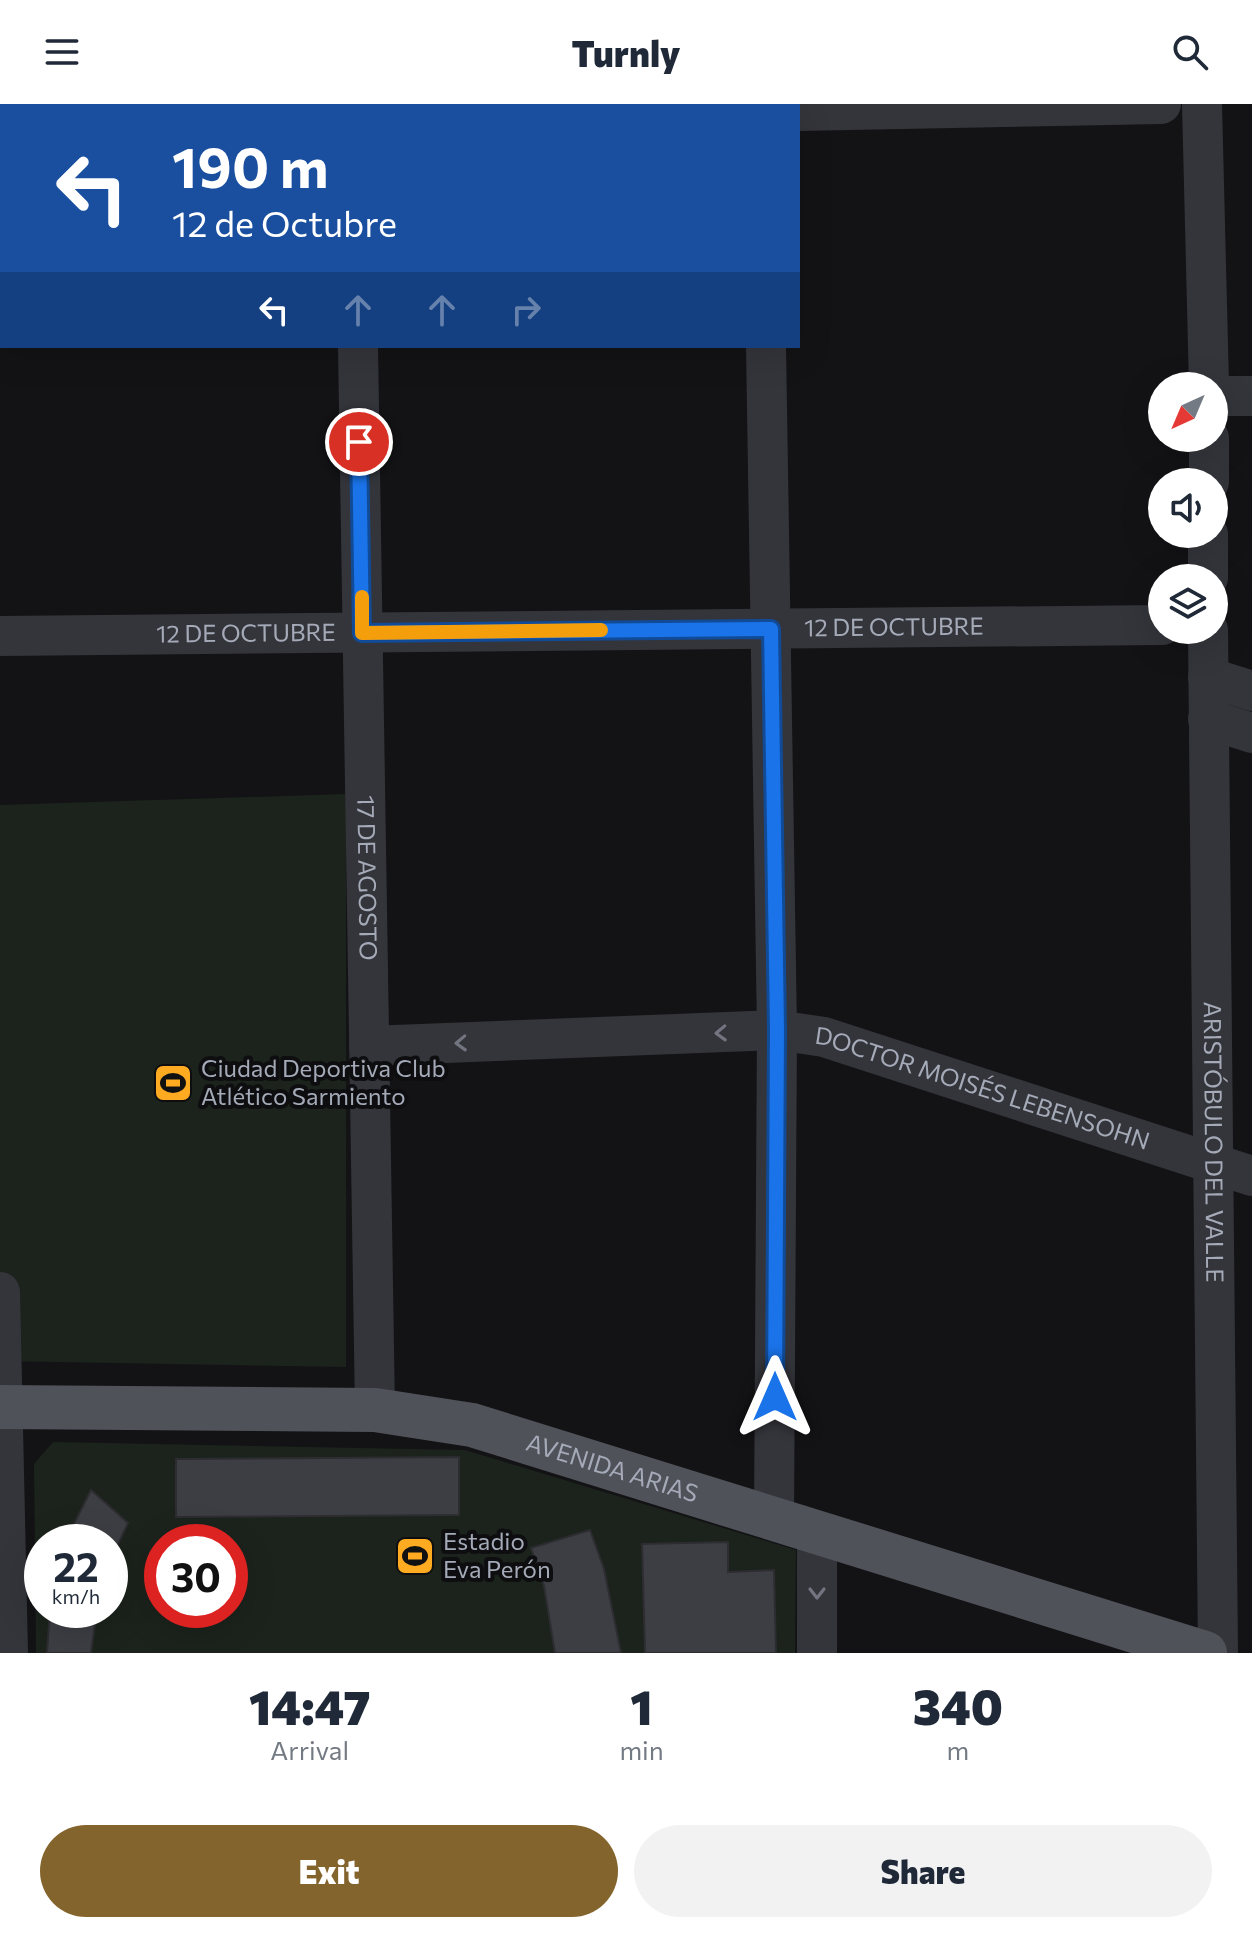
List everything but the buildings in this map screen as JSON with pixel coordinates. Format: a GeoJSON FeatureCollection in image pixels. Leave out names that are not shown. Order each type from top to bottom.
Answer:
{"type":"FeatureCollection","features":[{"type":"Feature","properties":{"kind":"main road","name":"AVENIDA ARIAS"},"geometry":{"type":"LineString","coordinates":[[2,1407],[375,1410],[472,1425],[1205,1653]]}},
{"type":"Feature","properties":{"kind":"street"},"geometry":{"type":"LineString","coordinates":[[800,111],[1161,104]]}},
{"type":"Feature","properties":{"kind":"street"},"geometry":{"type":"LineString","coordinates":[[1202,104],[1209,372]]}},
{"type":"Feature","properties":{"kind":"street","name":"17 DE AGOSTO"},"geometry":{"type":"LineString","coordinates":[[358,348],[375,1410]]}},
{"type":"Feature","properties":{"kind":"street"},"geometry":{"type":"LineString","coordinates":[[766,348],[777,1030],[774,1519]]}},
{"type":"Feature","properties":{"kind":"street"},"geometry":{"type":"LineString","coordinates":[[1228,396],[1252,396]]}},
{"type":"Feature","properties":{"kind":"street","name":"12 DE OCTUBRE"},"geometry":{"type":"LineString","coordinates":[[0,636],[1148,625]]}},
{"type":"Feature","properties":{"kind":"street","name":"ARISTÓBULO DEL VALLE"},"geometry":{"type":"LineString","coordinates":[[1208,644],[1218,1653]]}},
{"type":"Feature","properties":{"kind":"street"},"geometry":{"type":"LineString","coordinates":[[1208,677],[1252,691]]}},
{"type":"Feature","properties":{"kind":"street"},"geometry":{"type":"LineString","coordinates":[[1208,719],[1252,733]]}},
{"type":"Feature","properties":{"kind":"street","name":"DOCTOR MOISÉS LEBENSOHN"},"geometry":{"type":"LineString","coordinates":[[369,1046],[777,1030],[824,1037],[1252,1176]]}},
{"type":"Feature","properties":{"kind":"street"},"geometry":{"type":"LineString","coordinates":[[0,1292],[8,1653]]}},
{"type":"Feature","properties":{"kind":"street"},"geometry":{"type":"LineString","coordinates":[[817,1532],[817,1653]]}},
{"type":"Feature","properties":{"kind":"shaded area","name":"Ciudad Deportiva Club Atlético Sarmiento"},"geometry":{"type":"Polygon","coordinates":[[[346,794],[346,1367],[0,1361],[0,805],[346,794]]]}},
{"type":"Feature","properties":{"kind":"shaded area","name":"Estadio Eva Perón"},"geometry":{"type":"Polygon","coordinates":[[[53,1442],[465,1450],[796,1550],[795,1653],[36,1653],[36,1628],[128,1628],[128,1524],[35,1524],[34,1464],[53,1442]]]}},
{"type":"Feature","properties":{"kind":"slow traffic"},"geometry":{"type":"LineString","coordinates":[[362,597],[362,633],[601,630]]}},
{"type":"Feature","properties":{"kind":"place","name":"Ciudad Deportiva Club Atlético Sarmiento"},"geometry":{"type":"Point","coordinates":[173,1083]}},
{"type":"Feature","properties":{"kind":"place","name":"Estadio Eva Perón"},"geometry":{"type":"Point","coordinates":[415,1556]}},
{"type":"Feature","properties":{"kind":"route"},"geometry":{"type":"LineString","coordinates":[[359,442],[362,633],[771,629],[777,1030],[775,1397]]}}]}
